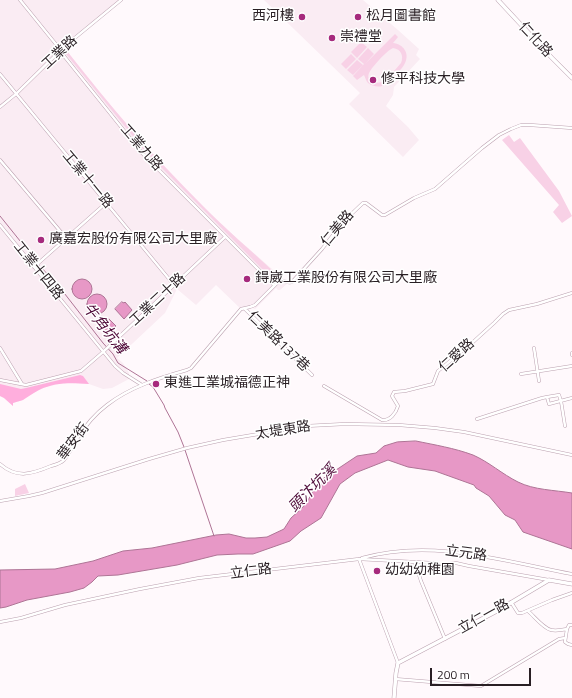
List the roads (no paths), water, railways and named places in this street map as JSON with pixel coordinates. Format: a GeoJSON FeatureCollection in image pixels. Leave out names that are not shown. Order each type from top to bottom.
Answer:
{"type":"FeatureCollection","features":[{"type":"Feature","properties":{"kind":"street","name":"工業九路"},"geometry":{"type":"LineString","coordinates":[[20,0],[142,153],[274,285]]}},
{"type":"Feature","properties":{"kind":"street","name":"工業路"},"geometry":{"type":"LineString","coordinates":[[0,107],[16,94],[60,51],[120,0]]}},
{"type":"Feature","properties":{"kind":"street","name":"仁化路"},"geometry":{"type":"LineString","coordinates":[[498,0],[572,78]]}},
{"type":"Feature","properties":{"kind":"street","name":"工業十一路"},"geometry":{"type":"LineString","coordinates":[[0,74],[174,285]]}},
{"type":"Feature","properties":{"kind":"street","name":"仁美路"},"geometry":{"type":"LineString","coordinates":[[274,285],[280,280],[288,283],[292,282],[322,249],[344,221],[363,203],[366,203],[382,215],[385,215],[414,198],[435,189],[499,135],[520,125],[572,128]]}},
{"type":"Feature","properties":{"kind":"street"},"geometry":{"type":"LineString","coordinates":[[0,160],[66,238]]}},
{"type":"Feature","properties":{"kind":"street"},"geometry":{"type":"LineString","coordinates":[[35,266],[106,203]]}},
{"type":"Feature","properties":{"kind":"street","name":"工業十四路"},"geometry":{"type":"LineString","coordinates":[[0,225],[35,266],[115,366],[143,385]]}},
{"type":"Feature","properties":{"kind":"street","name":"工業二十路"},"geometry":{"type":"LineString","coordinates":[[0,380],[26,384],[81,371],[110,346],[225,237]]}},
{"type":"Feature","properties":{"kind":"street"},"geometry":{"type":"LineString","coordinates":[[244,309],[255,305],[274,285]]}},
{"type":"Feature","properties":{"kind":"street","name":"仁愛路"},"geometry":{"type":"LineString","coordinates":[[324,386],[382,420],[389,419],[398,406],[392,396],[394,392],[405,391],[433,384],[438,371],[472,343],[508,310],[536,304],[572,293]]}},
{"type":"Feature","properties":{"kind":"street","name":"華安街"},"geometry":{"type":"LineString","coordinates":[[0,464],[11,472],[20,474],[32,473],[61,462],[64,460],[85,427],[97,412],[135,387],[191,368],[240,309],[244,309]]}},
{"type":"Feature","properties":{"kind":"street","name":"仁美路137巷"},"geometry":{"type":"LineString","coordinates":[[244,309],[312,375]]}},
{"type":"Feature","properties":{"kind":"street"},"geometry":{"type":"LineString","coordinates":[[0,348],[22,384]]}},
{"type":"Feature","properties":{"kind":"street"},"geometry":{"type":"LineString","coordinates":[[534,348],[539,381]]}},
{"type":"Feature","properties":{"kind":"street"},"geometry":{"type":"LineString","coordinates":[[521,374],[572,366]]}},
{"type":"Feature","properties":{"kind":"street"},"geometry":{"type":"LineString","coordinates":[[477,420],[542,398],[559,395],[565,426]]}},
{"type":"Feature","properties":{"kind":"street"},"geometry":{"type":"LineString","coordinates":[[547,397],[549,404],[572,398]]}},
{"type":"Feature","properties":{"kind":"street","name":"太堤東路"},"geometry":{"type":"LineString","coordinates":[[0,501],[42,493],[187,448],[223,440],[306,426],[372,424],[435,428],[464,432],[572,455]]}},
{"type":"Feature","properties":{"kind":"street","name":"立元路"},"geometry":{"type":"LineString","coordinates":[[360,559],[396,551],[417,549],[437,550],[514,561],[572,574]]}},
{"type":"Feature","properties":{"kind":"street"},"geometry":{"type":"LineString","coordinates":[[394,698],[398,663],[360,559],[394,560],[433,563],[440,565],[456,563],[572,584]]}},
{"type":"Feature","properties":{"kind":"street","name":"立仁路"},"geometry":{"type":"LineString","coordinates":[[0,622],[21,618],[65,605],[179,582],[360,559]]}},
{"type":"Feature","properties":{"kind":"street"},"geometry":{"type":"LineString","coordinates":[[415,562],[421,581],[445,638]]}},
{"type":"Feature","properties":{"kind":"street","name":"立仁一路"},"geometry":{"type":"LineString","coordinates":[[398,663],[497,611],[549,580]]}},
{"type":"Feature","properties":{"kind":"street"},"geometry":{"type":"LineString","coordinates":[[511,602],[518,613],[522,613],[572,593]]}},
{"type":"Feature","properties":{"kind":"street"},"geometry":{"type":"LineString","coordinates":[[528,610],[549,630],[567,629]]}},
{"type":"Feature","properties":{"kind":"street"},"geometry":{"type":"LineString","coordinates":[[572,625],[569,625],[565,638],[565,642],[572,645]]}},
{"type":"Feature","properties":{"kind":"street"},"geometry":{"type":"LineString","coordinates":[[395,679],[481,686],[559,639],[565,638]]}},
{"type":"Feature","properties":{"kind":"water"},"geometry":{"type":"Polygon","coordinates":[[[82,279],[89,282],[92,289],[89,296],[82,299],[75,296],[72,289],[75,282],[82,279]]]}},
{"type":"Feature","properties":{"kind":"water"},"geometry":{"type":"Polygon","coordinates":[[[97,294],[104,297],[107,304],[104,311],[97,314],[90,311],[87,304],[90,297],[97,294]]]}},
{"type":"Feature","properties":{"kind":"water"},"geometry":{"type":"Polygon","coordinates":[[[122,302],[125,302],[132,310],[124,319],[115,309],[122,302]]]}},
{"type":"Feature","properties":{"kind":"water"},"geometry":{"type":"Polygon","coordinates":[[[109,319],[116,326],[106,335],[100,329],[109,319]]]}},
{"type":"Feature","properties":{"kind":"water","name":"頭汴坑溪"},"geometry":{"type":"Polygon","coordinates":[[[416,441],[473,455],[524,485],[572,493],[572,549],[523,532],[515,520],[505,515],[489,496],[476,488],[474,485],[435,471],[408,467],[388,460],[355,473],[340,484],[321,518],[301,531],[290,541],[253,554],[217,555],[177,565],[118,575],[98,576],[84,588],[27,600],[0,608],[0,570],[55,569],[93,561],[123,551],[152,548],[216,535],[229,534],[246,538],[267,537],[284,529],[291,518],[307,502],[318,482],[357,456],[376,453],[384,446],[397,442],[416,441]]]}},
{"type":"Feature","properties":{"kind":"waterway","name":"牛角坑溝"},"geometry":{"type":"LineString","coordinates":[[0,216],[37,262]]}},
{"type":"Feature","properties":{"kind":"waterway","name":"牛角坑溝"},"geometry":{"type":"LineString","coordinates":[[39,265],[61,289],[113,354],[118,363],[147,381]]}},
{"type":"Feature","properties":{"kind":"waterway","name":"牛角坑溝"},"geometry":{"type":"LineString","coordinates":[[149,384],[153,387],[164,405],[184,447]]}},
{"type":"Feature","properties":{"kind":"waterway","name":"牛角坑溝"},"geometry":{"type":"LineString","coordinates":[[185,450],[214,536]]}},
{"type":"Feature","properties":{"kind":"place","name":"西河樓"},"geometry":{"type":"Point","coordinates":[302,17]}},
{"type":"Feature","properties":{"kind":"place","name":"松月圖書館"},"geometry":{"type":"Point","coordinates":[358,17]}},
{"type":"Feature","properties":{"kind":"place","name":"崇禮堂"},"geometry":{"type":"Point","coordinates":[332,38]}},
{"type":"Feature","properties":{"kind":"place","name":"修平科技大學"},"geometry":{"type":"Point","coordinates":[373,80]}},
{"type":"Feature","properties":{"kind":"place","name":"廣嘉宏股份有限公司大里廠"},"geometry":{"type":"Point","coordinates":[41,240]}},
{"type":"Feature","properties":{"kind":"place","name":"鍀崴工業股份有限公司大里廠"},"geometry":{"type":"Point","coordinates":[247,279]}},
{"type":"Feature","properties":{"kind":"place","name":"東進工業城福德正神"},"geometry":{"type":"Point","coordinates":[156,384]}},
{"type":"Feature","properties":{"kind":"place","name":"幼幼幼稚園"},"geometry":{"type":"Point","coordinates":[377,571]}}]}
